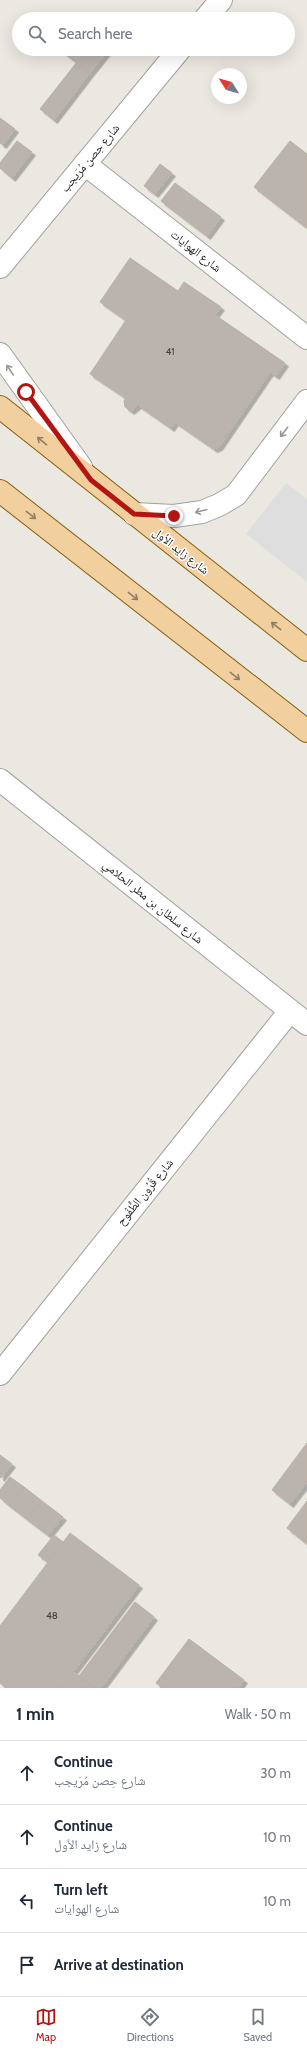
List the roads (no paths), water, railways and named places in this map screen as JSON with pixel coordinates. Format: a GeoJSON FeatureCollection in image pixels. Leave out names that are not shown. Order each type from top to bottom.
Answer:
{"type":"FeatureCollection","features":[{"type":"Feature","properties":{"kind":"main road","name":"شارع زايد الأول"},"geometry":{"type":"LineString","coordinates":[[0,407],[307,650]]}},
{"type":"Feature","properties":{"kind":"main road"},"geometry":{"type":"LineString","coordinates":[[0,491],[307,731]]}},
{"type":"Feature","properties":{"kind":"street"},"geometry":{"type":"LineString","coordinates":[[211,12],[221,0]]}},
{"type":"Feature","properties":{"kind":"street","name":"شارع حِصن مُرَيجب"},"geometry":{"type":"LineString","coordinates":[[0,267],[174,56]]}},
{"type":"Feature","properties":{"kind":"street","name":"شارع الهوايات"},"geometry":{"type":"LineString","coordinates":[[85,164],[307,338]]}},
{"type":"Feature","properties":{"kind":"street"},"geometry":{"type":"LineString","coordinates":[[0,354],[91,480]]}},
{"type":"Feature","properties":{"kind":"street"},"geometry":{"type":"LineString","coordinates":[[134,514],[174,516],[202,512],[219,505],[236,495],[307,401]]}},
{"type":"Feature","properties":{"kind":"street","name":"شارع سلطان بن مطر الحلامي"},"geometry":{"type":"LineString","coordinates":[[0,780],[307,1024]]}},
{"type":"Feature","properties":{"kind":"street","name":"شارع قُرُون الطُّفُوح"},"geometry":{"type":"LineString","coordinates":[[0,1374],[290,1011]]}}]}
